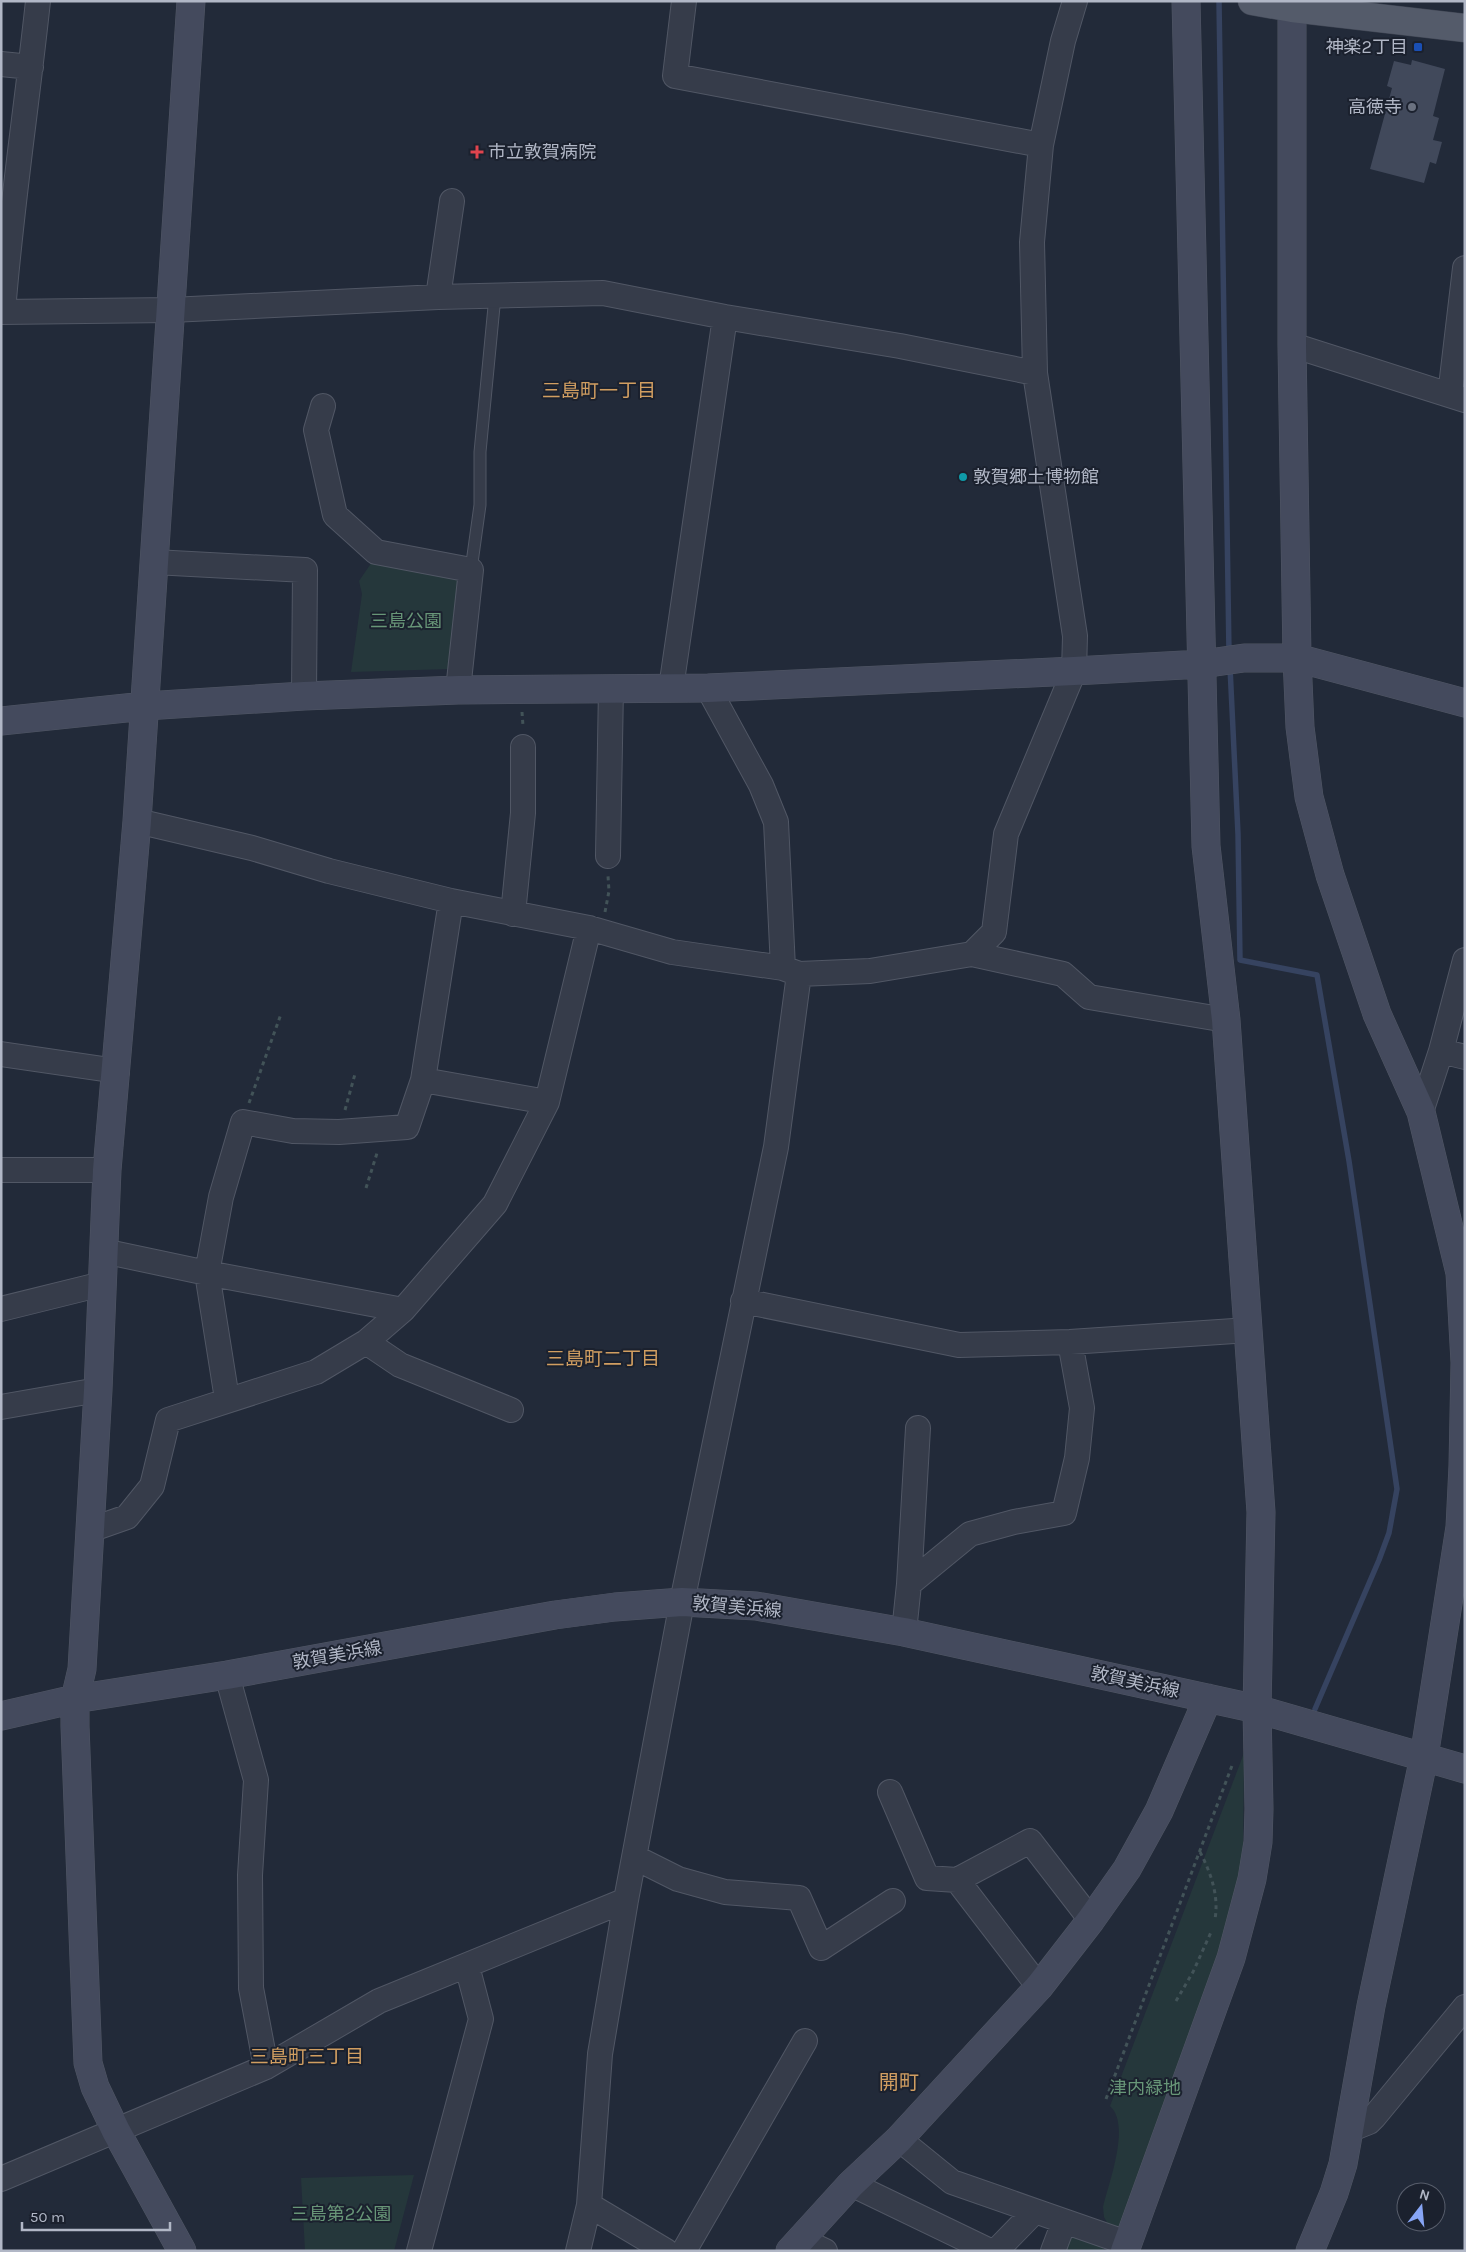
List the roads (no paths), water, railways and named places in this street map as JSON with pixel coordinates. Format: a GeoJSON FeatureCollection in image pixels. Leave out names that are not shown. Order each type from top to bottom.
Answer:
{"type":"FeatureCollection","features":[{"type":"Feature","properties":{"kind":"main road"},"geometry":{"type":"LineString","coordinates":[[1252,1],[1465,28]]}},
{"type":"Feature","properties":{"kind":"street"},"geometry":{"type":"LineString","coordinates":[[38,1],[31,67],[9,172],[9,236],[2,312],[171,310],[438,297],[603,294],[725,317],[900,346],[1035,373]]}},
{"type":"Feature","properties":{"kind":"street"},"geometry":{"type":"LineString","coordinates":[[182,2251],[116,2131],[95,2087],[88,2063],[80,1876],[76,1699],[82,1669],[98,1390],[107,1170],[137,821],[191,1]]}},
{"type":"Feature","properties":{"kind":"street"},"geometry":{"type":"LineString","coordinates":[[684,1],[675,76],[1041,145]]}},
{"type":"Feature","properties":{"kind":"street"},"geometry":{"type":"LineString","coordinates":[[972,954],[994,932],[1006,834],[1074,671],[1075,636],[1035,373],[1032,242],[1041,145],[1063,40],[1075,1]]}},
{"type":"Feature","properties":{"kind":"street"},"geometry":{"type":"LineString","coordinates":[[899,2139],[952,2182],[1036,2211],[1126,2247],[1231,1958],[1249,1893],[1258,1842],[1257,1709],[1261,1512],[1226,1020],[1206,846],[1209,663],[1186,1]]}},
{"type":"Feature","properties":{"kind":"street"},"geometry":{"type":"LineString","coordinates":[[1293,5],[1292,345],[1297,658],[1300,727],[1309,797],[1330,875],[1377,1014],[1421,1112],[1460,1273],[1465,1363],[1462,1528],[1424,1757],[1376,1978],[1343,2164],[1334,2193],[1310,2251]]}},
{"type":"Feature","properties":{"kind":"street"},"geometry":{"type":"LineString","coordinates":[[1,64],[31,67]]}},
{"type":"Feature","properties":{"kind":"street"},"geometry":{"type":"LineString","coordinates":[[438,297],[452,201]]}},
{"type":"Feature","properties":{"kind":"street"},"geometry":{"type":"LineString","coordinates":[[1292,345],[1457,397],[1465,268]]}},
{"type":"Feature","properties":{"kind":"street"},"geometry":{"type":"LineString","coordinates":[[671,688],[725,317]]}},
{"type":"Feature","properties":{"kind":"street"},"geometry":{"type":"LineString","coordinates":[[323,406],[316,430],[335,515],[376,552],[471,570],[458,690]]}},
{"type":"Feature","properties":{"kind":"street"},"geometry":{"type":"LineString","coordinates":[[154,562],[305,570],[304,696]]}},
{"type":"Feature","properties":{"kind":"street"},"geometry":{"type":"LineString","coordinates":[[1,721],[145,706],[304,696],[458,690],[708,688],[1074,671],[1209,663],[1244,658],[1297,658],[1465,703]]}},
{"type":"Feature","properties":{"kind":"street"},"geometry":{"type":"LineString","coordinates":[[608,856],[611,688]]}},
{"type":"Feature","properties":{"kind":"street"},"geometry":{"type":"LineString","coordinates":[[578,2251],[589,2205],[600,2054],[626,1900],[682,1602],[776,1147],[791,971],[776,822],[761,786],[708,688]]}},
{"type":"Feature","properties":{"kind":"street"},"geometry":{"type":"LineString","coordinates":[[513,914],[523,813],[523,747]]}},
{"type":"Feature","properties":{"kind":"street"},"geometry":{"type":"LineString","coordinates":[[137,821],[252,848],[451,901],[596,930],[672,952],[791,971],[870,971],[972,954],[1063,974],[1089,997],[1226,1020]]}},
{"type":"Feature","properties":{"kind":"street"},"geometry":{"type":"LineString","coordinates":[[227,1399],[207,1273],[221,1197],[242,1122],[293,1131],[339,1132],[406,1127],[423,1080],[451,901]]}},
{"type":"Feature","properties":{"kind":"street"},"geometry":{"type":"LineString","coordinates":[[90,1530],[127,1517],[152,1486],[168,1420],[227,1399],[316,1372],[366,1342],[403,1310],[495,1204],[547,1102],[596,930]]}},
{"type":"Feature","properties":{"kind":"street"},"geometry":{"type":"LineString","coordinates":[[1421,1112],[1441,1051],[1465,960]]}},
{"type":"Feature","properties":{"kind":"street"},"geometry":{"type":"LineString","coordinates":[[1441,1051],[1465,1057]]}},
{"type":"Feature","properties":{"kind":"street"},"geometry":{"type":"LineString","coordinates":[[1,1054],[117,1071]]}},
{"type":"Feature","properties":{"kind":"street"},"geometry":{"type":"LineString","coordinates":[[423,1080],[547,1102]]}},
{"type":"Feature","properties":{"kind":"street"},"geometry":{"type":"LineString","coordinates":[[1,1170],[107,1170]]}},
{"type":"Feature","properties":{"kind":"street"},"geometry":{"type":"LineString","coordinates":[[103,1252],[403,1310]]}},
{"type":"Feature","properties":{"kind":"street"},"geometry":{"type":"LineString","coordinates":[[1,1309],[102,1284]]}},
{"type":"Feature","properties":{"kind":"street"},"geometry":{"type":"LineString","coordinates":[[743,1301],[959,1345],[1070,1342],[1249,1330]]}},
{"type":"Feature","properties":{"kind":"street"},"geometry":{"type":"LineString","coordinates":[[366,1342],[400,1365],[511,1410]]}},
{"type":"Feature","properties":{"kind":"street"},"geometry":{"type":"LineString","coordinates":[[909,1584],[970,1534],[1014,1522],[1064,1513],[1077,1458],[1082,1408],[1070,1342]]}},
{"type":"Feature","properties":{"kind":"street"},"geometry":{"type":"LineString","coordinates":[[1,1407],[98,1390]]}},
{"type":"Feature","properties":{"kind":"street"},"geometry":{"type":"LineString","coordinates":[[904,1632],[909,1584],[918,1428]]}},
{"type":"Feature","properties":{"kind":"street","name":"敦賀美浜線"},"geometry":{"type":"LineString","coordinates":[[1,1716],[76,1699],[228,1675],[555,1615],[616,1606],[682,1602],[756,1606],[904,1632],[1257,1709],[1465,1769]]}},
{"type":"Feature","properties":{"kind":"street"},"geometry":{"type":"LineString","coordinates":[[228,1675],[256,1780],[250,1875],[251,1988],[266,2067]]}},
{"type":"Feature","properties":{"kind":"street"},"geometry":{"type":"LineString","coordinates":[[795,2245],[851,2184],[899,2139],[1039,1987],[1091,1920],[1126,1869],[1159,1811],[1208,1698]]}},
{"type":"Feature","properties":{"kind":"street"},"geometry":{"type":"LineString","coordinates":[[890,1792],[927,1878],[957,1880],[1030,1842],[1091,1920]]}},
{"type":"Feature","properties":{"kind":"street"},"geometry":{"type":"LineString","coordinates":[[634,1857],[678,1880],[725,1892],[800,1898],[821,1948],[893,1901]]}},
{"type":"Feature","properties":{"kind":"street"},"geometry":{"type":"LineString","coordinates":[[957,1880],[1039,1987]]}},
{"type":"Feature","properties":{"kind":"street"},"geometry":{"type":"LineString","coordinates":[[1,2179],[266,2067],[379,2001],[626,1900]]}},
{"type":"Feature","properties":{"kind":"street"},"geometry":{"type":"LineString","coordinates":[[419,2251],[481,2020],[467,1966]]}},
{"type":"Feature","properties":{"kind":"street"},"geometry":{"type":"LineString","coordinates":[[1349,2130],[1369,2122],[1374,2117],[1465,2007]]}},
{"type":"Feature","properties":{"kind":"street"},"geometry":{"type":"LineString","coordinates":[[684,2251],[805,2041]]}},
{"type":"Feature","properties":{"kind":"street"},"geometry":{"type":"LineString","coordinates":[[851,2184],[990,2251]]}},
{"type":"Feature","properties":{"kind":"street"},"geometry":{"type":"LineString","coordinates":[[589,2205],[666,2251]]}},
{"type":"Feature","properties":{"kind":"street"},"geometry":{"type":"LineString","coordinates":[[996,2251],[1036,2211]]}},
{"type":"Feature","properties":{"kind":"street"},"geometry":{"type":"LineString","coordinates":[[1053,2251],[1064,2222]]}},
{"type":"Feature","properties":{"kind":"street"},"geometry":{"type":"LineString","coordinates":[[795,2245],[825,2251]]}},
{"type":"Feature","properties":{"kind":"lane"},"geometry":{"type":"LineString","coordinates":[[471,570],[480,505],[480,452],[495,296]]}},
{"type":"Feature","properties":{"kind":"waterway"},"geometry":{"type":"LineString","coordinates":[[1219,1],[1229,653]]}},
{"type":"Feature","properties":{"kind":"waterway"},"geometry":{"type":"LineString","coordinates":[[1230,667],[1238,834],[1240,960],[1317,975],[1349,1161],[1397,1489],[1389,1533],[1379,1560],[1315,1709]]}},
{"type":"Feature","properties":{"kind":"place","name":"神楽2丁目"},"geometry":{"type":"Point","coordinates":[1418,47]}},
{"type":"Feature","properties":{"kind":"place","name":"高徳寺"},"geometry":{"type":"Point","coordinates":[1412,107]}},
{"type":"Feature","properties":{"kind":"place","name":"市立敦賀病院"},"geometry":{"type":"Point","coordinates":[477,152]}},
{"type":"Feature","properties":{"kind":"place","name":"敦賀郷土博物館"},"geometry":{"type":"Point","coordinates":[963,477]}},
{"type":"Feature","properties":{"kind":"district","name":"三島町一丁目"},"geometry":{"type":"Point","coordinates":[599,390]}},
{"type":"Feature","properties":{"kind":"district","name":"三島町二丁目"},"geometry":{"type":"Point","coordinates":[603,1358]}},
{"type":"Feature","properties":{"kind":"district","name":"三島町三丁目"},"geometry":{"type":"Point","coordinates":[307,2056]}},
{"type":"Feature","properties":{"kind":"district","name":"開町"},"geometry":{"type":"Point","coordinates":[899,2082]}},
{"type":"Feature","properties":{"kind":"park label","name":"三島公園"},"geometry":{"type":"Point","coordinates":[406,621]}},
{"type":"Feature","properties":{"kind":"park label","name":"津内緑地"},"geometry":{"type":"Point","coordinates":[1145,2088]}},
{"type":"Feature","properties":{"kind":"park label","name":"三島第2公園"},"geometry":{"type":"Point","coordinates":[341,2214]}}]}
